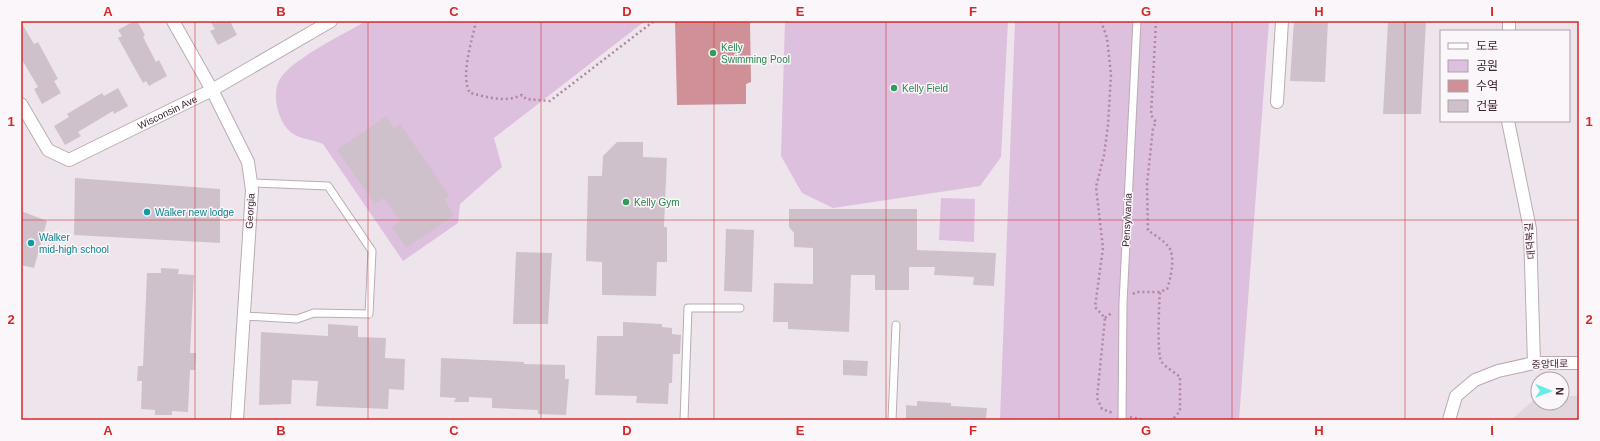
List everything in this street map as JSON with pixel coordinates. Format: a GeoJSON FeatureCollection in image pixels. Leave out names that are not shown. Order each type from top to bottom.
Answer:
{"type":"FeatureCollection","features":[{"type":"Feature","properties":{"kind":"street","name":"Georgia"},"geometry":{"type":"LineString","coordinates":[[173,21],[212,90],[248,162],[252,190],[237,420]]}},
{"type":"Feature","properties":{"kind":"street","name":"Wisconsin Ave"},"geometry":{"type":"LineString","coordinates":[[21,104],[24,116],[48,150],[69,160],[212,90],[331,21]]}},
{"type":"Feature","properties":{"kind":"street"},"geometry":{"type":"LineString","coordinates":[[1277,102],[1282,21]]}},
{"type":"Feature","properties":{"kind":"street","name":"대덕북길"},"geometry":{"type":"LineString","coordinates":[[1508,122],[1530,229],[1534,363]]}},
{"type":"Feature","properties":{"kind":"street","name":"중앙대로"},"geometry":{"type":"LineString","coordinates":[[1449,420],[1456,396],[1475,380],[1498,371],[1534,363],[1579,363]]}},
{"type":"Feature","properties":{"kind":"lane","name":"Pensylvania"},"geometry":{"type":"LineString","coordinates":[[1122,418],[1123,303],[1137,21]]}},
{"type":"Feature","properties":{"kind":"lane"},"geometry":{"type":"LineString","coordinates":[[244,316],[297,319],[314,313],[369,314],[370,299],[372,251],[328,186],[251,183]]}},
{"type":"Feature","properties":{"kind":"lane"},"geometry":{"type":"LineString","coordinates":[[684,420],[688,308],[740,308]]}},
{"type":"Feature","properties":{"kind":"lane"},"geometry":{"type":"LineString","coordinates":[[892,420],[896,325]]}},
{"type":"Feature","properties":{"kind":"path"},"geometry":{"type":"LineString","coordinates":[[476,21],[465,75],[466,86],[470,93],[497,99],[514,99],[522,95],[526,98],[550,101],[654,21]]}},
{"type":"Feature","properties":{"kind":"path"},"geometry":{"type":"LineString","coordinates":[[1101,21],[1107,38],[1111,74],[1108,124],[1104,154],[1096,187],[1103,248],[1095,307],[1105,318],[1097,398],[1102,409],[1122,418],[1145,420]]}},
{"type":"Feature","properties":{"kind":"path"},"geometry":{"type":"LineString","coordinates":[[1156,21],[1151,115],[1156,122],[1152,128],[1147,184],[1148,230],[1167,244],[1172,251],[1171,278],[1167,289],[1160,292],[1159,333],[1160,359],[1180,377],[1180,411],[1172,420]]}},
{"type":"Feature","properties":{"kind":"shaded area"},"geometry":{"type":"Polygon","coordinates":[[[1570,396],[1579,396],[1579,420],[1511,420],[1530,403],[1530,411],[1570,411],[1570,396]]]}},
{"type":"Feature","properties":{"kind":"green space"},"geometry":{"type":"Polygon","coordinates":[[[366,21],[645,21],[494,138],[502,167],[460,204],[458,223],[403,261],[323,144],[299,137],[289,131],[282,122],[277,107],[276,92],[278,83],[283,75],[292,66],[317,49],[366,21]]]}},
{"type":"Feature","properties":{"kind":"green space","name":"Kelly Field"},"geometry":{"type":"Polygon","coordinates":[[[785,21],[1008,21],[1001,157],[980,186],[833,208],[802,193],[781,156],[785,21]]]}},
{"type":"Feature","properties":{"kind":"green space"},"geometry":{"type":"Polygon","coordinates":[[[1015,21],[1269,21],[1239,420],[1000,420],[1015,21]]]}},
{"type":"Feature","properties":{"kind":"green space"},"geometry":{"type":"Polygon","coordinates":[[[941,198],[975,199],[974,242],[939,240],[941,198]]]}},
{"type":"Feature","properties":{"kind":"water","name":"Kelly Swimming Pool"},"geometry":{"type":"Polygon","coordinates":[[[675,21],[750,21],[751,82],[746,84],[746,104],[677,105],[675,21]]]}},
{"type":"Feature","properties":{"kind":"building"},"geometry":{"type":"Polygon","coordinates":[[[134,21],[137,21],[145,35],[143,37],[156,62],[159,60],[167,76],[149,86],[146,81],[143,83],[118,38],[122,36],[118,30],[134,21]]]}},
{"type":"Feature","properties":{"kind":"building"},"geometry":{"type":"Polygon","coordinates":[[[210,21],[230,21],[237,35],[218,45],[210,31],[215,29],[210,21]]]}},
{"type":"Feature","properties":{"kind":"building"},"geometry":{"type":"Polygon","coordinates":[[[1294,21],[1328,21],[1325,82],[1290,81],[1294,21]]]}},
{"type":"Feature","properties":{"kind":"building"},"geometry":{"type":"Polygon","coordinates":[[[1388,21],[1426,21],[1421,114],[1383,114],[1388,21]]]}},
{"type":"Feature","properties":{"kind":"building"},"geometry":{"type":"Polygon","coordinates":[[[21,22],[34,44],[38,42],[58,79],[54,81],[61,93],[42,104],[34,89],[38,87],[21,58],[21,22]]]}},
{"type":"Feature","properties":{"kind":"building"},"geometry":{"type":"Polygon","coordinates":[[[118,88],[128,106],[114,114],[113,111],[78,132],[81,136],[65,145],[54,126],[69,117],[67,114],[102,93],[104,96],[118,88]]]}},
{"type":"Feature","properties":{"kind":"building"},"geometry":{"type":"Polygon","coordinates":[[[386,116],[394,128],[400,124],[449,195],[444,199],[454,215],[406,248],[392,227],[400,221],[384,198],[375,204],[337,150],[386,116]]]}},
{"type":"Feature","properties":{"kind":"building","name":"Kelly Gym"},"geometry":{"type":"Polygon","coordinates":[[[617,142],[643,142],[643,157],[667,158],[664,227],[667,227],[667,262],[657,262],[656,296],[602,295],[602,262],[586,261],[588,176],[602,176],[603,156],[617,142]]]}},
{"type":"Feature","properties":{"kind":"building","name":"Walker new lodge"},"geometry":{"type":"Polygon","coordinates":[[[75,178],[220,189],[220,243],[74,235],[75,178]]]}},
{"type":"Feature","properties":{"kind":"building"},"geometry":{"type":"Polygon","coordinates":[[[789,209],[917,209],[917,250],[996,253],[994,286],[973,285],[974,277],[934,275],[935,267],[909,267],[909,290],[875,290],[875,275],[851,275],[849,332],[788,329],[788,322],[773,322],[774,283],[813,284],[813,248],[794,247],[794,233],[789,227],[789,209]]]}},
{"type":"Feature","properties":{"kind":"building","name":"Walker mid-high school"},"geometry":{"type":"Polygon","coordinates":[[[21,211],[47,221],[34,268],[21,265],[21,211]]]}},
{"type":"Feature","properties":{"kind":"building"},"geometry":{"type":"Polygon","coordinates":[[[726,229],[754,230],[752,292],[724,291],[726,229]]]}},
{"type":"Feature","properties":{"kind":"building"},"geometry":{"type":"Polygon","coordinates":[[[516,252],[552,253],[548,324],[513,324],[516,252]]]}},
{"type":"Feature","properties":{"kind":"building"},"geometry":{"type":"Polygon","coordinates":[[[161,268],[179,269],[178,274],[194,275],[190,353],[196,353],[195,370],[190,370],[188,412],[172,411],[172,415],[155,415],[155,410],[141,409],[142,381],[137,381],[138,366],[143,366],[147,273],[161,273],[161,268]]]}},
{"type":"Feature","properties":{"kind":"building"},"geometry":{"type":"Polygon","coordinates":[[[623,322],[662,324],[662,327],[672,328],[672,334],[681,335],[680,354],[673,354],[672,383],[669,383],[668,404],[636,403],[637,396],[595,395],[597,336],[623,336],[623,322]]]}},
{"type":"Feature","properties":{"kind":"building"},"geometry":{"type":"Polygon","coordinates":[[[328,324],[358,326],[358,337],[386,338],[385,358],[405,359],[404,390],[389,389],[388,409],[316,406],[318,381],[292,380],[291,404],[259,405],[261,332],[328,336],[328,324]]]}},
{"type":"Feature","properties":{"kind":"building"},"geometry":{"type":"Polygon","coordinates":[[[441,358],[524,362],[524,364],[565,365],[565,379],[569,379],[566,415],[538,414],[538,410],[492,408],[492,398],[469,397],[469,402],[454,402],[456,398],[440,397],[441,358]]]}},
{"type":"Feature","properties":{"kind":"building"},"geometry":{"type":"Polygon","coordinates":[[[843,360],[868,361],[867,376],[843,375],[843,360]]]}},
{"type":"Feature","properties":{"kind":"building"},"geometry":{"type":"Polygon","coordinates":[[[917,401],[951,403],[951,406],[987,408],[986,420],[906,420],[906,405],[917,406],[917,401]]]}},
{"type":"Feature","properties":{"kind":"place","name":"Kelly Swimming Pool"},"geometry":{"type":"Point","coordinates":[713,53]}},
{"type":"Feature","properties":{"kind":"place","name":"Kelly Field"},"geometry":{"type":"Point","coordinates":[894,88]}},
{"type":"Feature","properties":{"kind":"place","name":"Kelly Gym"},"geometry":{"type":"Point","coordinates":[626,202]}},
{"type":"Feature","properties":{"kind":"place","name":"Walker new lodge"},"geometry":{"type":"Point","coordinates":[147,212]}},
{"type":"Feature","properties":{"kind":"place","name":"Walker mid-high school"},"geometry":{"type":"Point","coordinates":[31,243]}}]}
